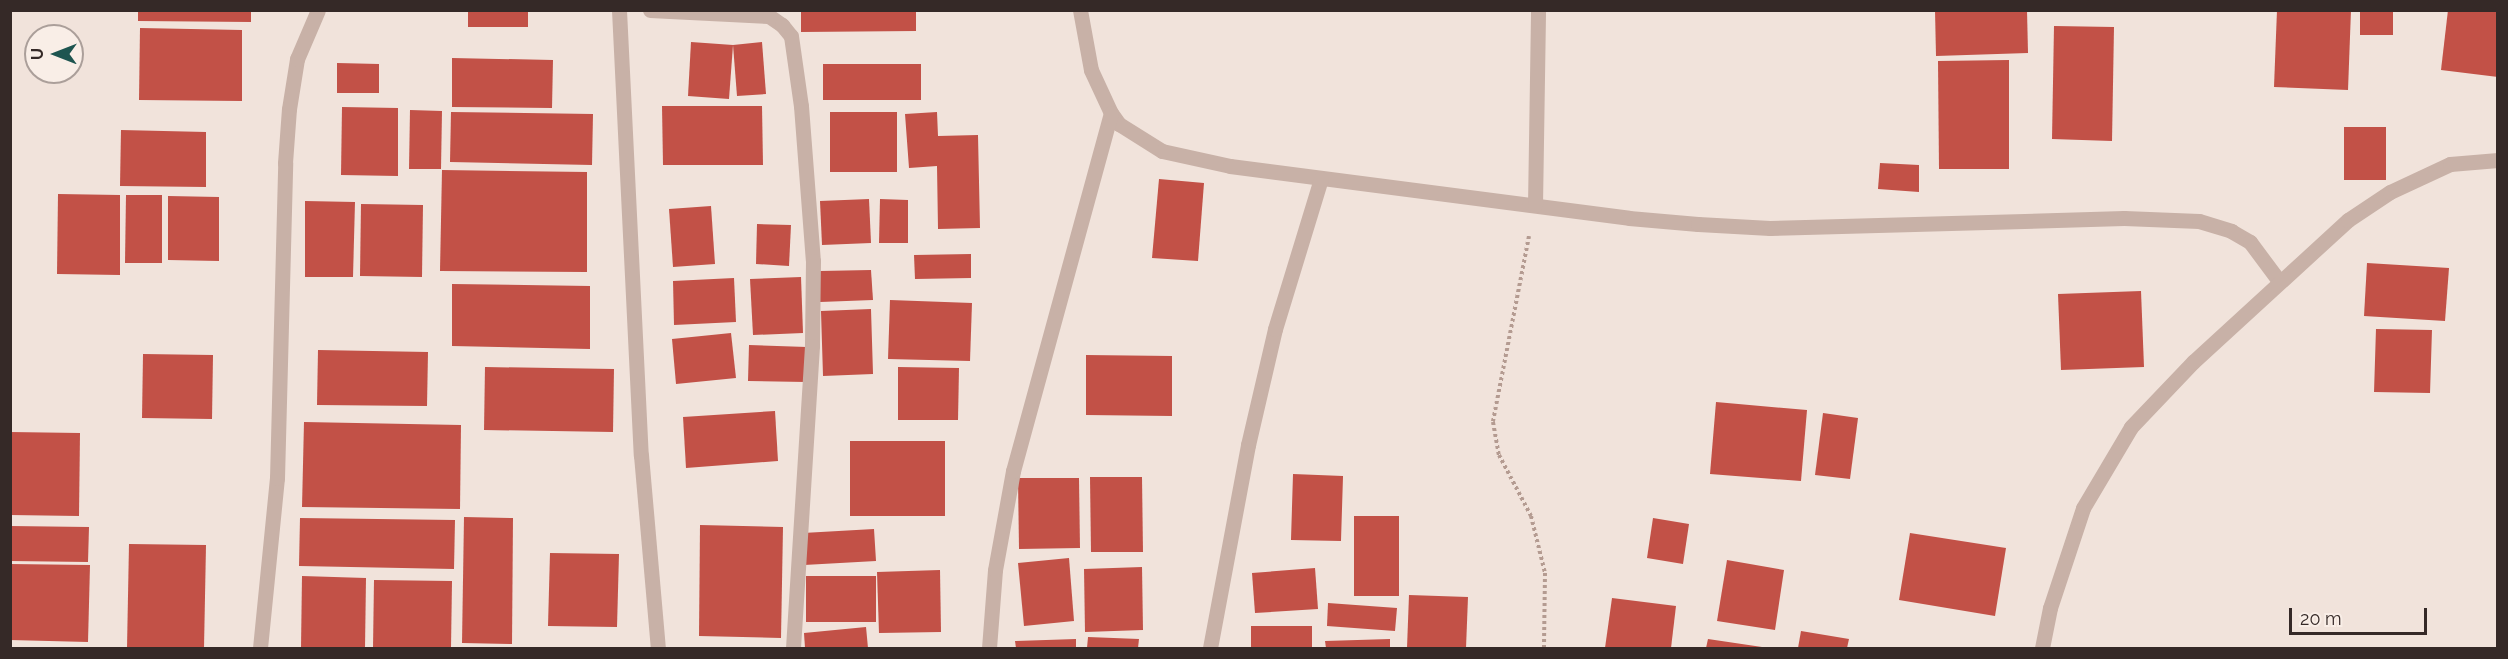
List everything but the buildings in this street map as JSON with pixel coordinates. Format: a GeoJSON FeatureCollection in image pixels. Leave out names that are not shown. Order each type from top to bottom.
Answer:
{"type":"FeatureCollection","features":[{"type":"Feature","properties":{"kind":"street"},"geometry":{"type":"LineString","coordinates":[[260,648],[277,478],[285,163],[297,59],[318,10]]}},
{"type":"Feature","properties":{"kind":"street"},"geometry":{"type":"LineString","coordinates":[[619,10],[641,455],[658,648]]}},
{"type":"Feature","properties":{"kind":"street"},"geometry":{"type":"LineString","coordinates":[[650,10],[769,16],[782,25],[791,36],[801,106],[813,261],[812,346],[793,648]]}},
{"type":"Feature","properties":{"kind":"street"},"geometry":{"type":"LineString","coordinates":[[1080,10],[1091,70],[1111,113],[1119,124],[1162,151],[1230,166],[1629,218],[1770,228],[2124,218],[2199,221],[2231,231],[2250,242],[2279,281]]}},
{"type":"Feature","properties":{"kind":"street"},"geometry":{"type":"LineString","coordinates":[[1535,205],[1538,10]]}},
{"type":"Feature","properties":{"kind":"street"},"geometry":{"type":"LineString","coordinates":[[989,648],[995,570],[1013,471],[1111,113]]}},
{"type":"Feature","properties":{"kind":"street"},"geometry":{"type":"LineString","coordinates":[[2042,648],[2050,608],[2083,508],[2131,427],[2193,362],[2348,220],[2390,192],[2450,164],[2498,160]]}},
{"type":"Feature","properties":{"kind":"street"},"geometry":{"type":"LineString","coordinates":[[1210,648],[1248,445],[1272,340],[1321,178]]}},
{"type":"Feature","properties":{"kind":"path"},"geometry":{"type":"LineString","coordinates":[[1535,205],[1493,422],[1499,454],[1531,516],[1545,573],[1544,648]]}}]}
